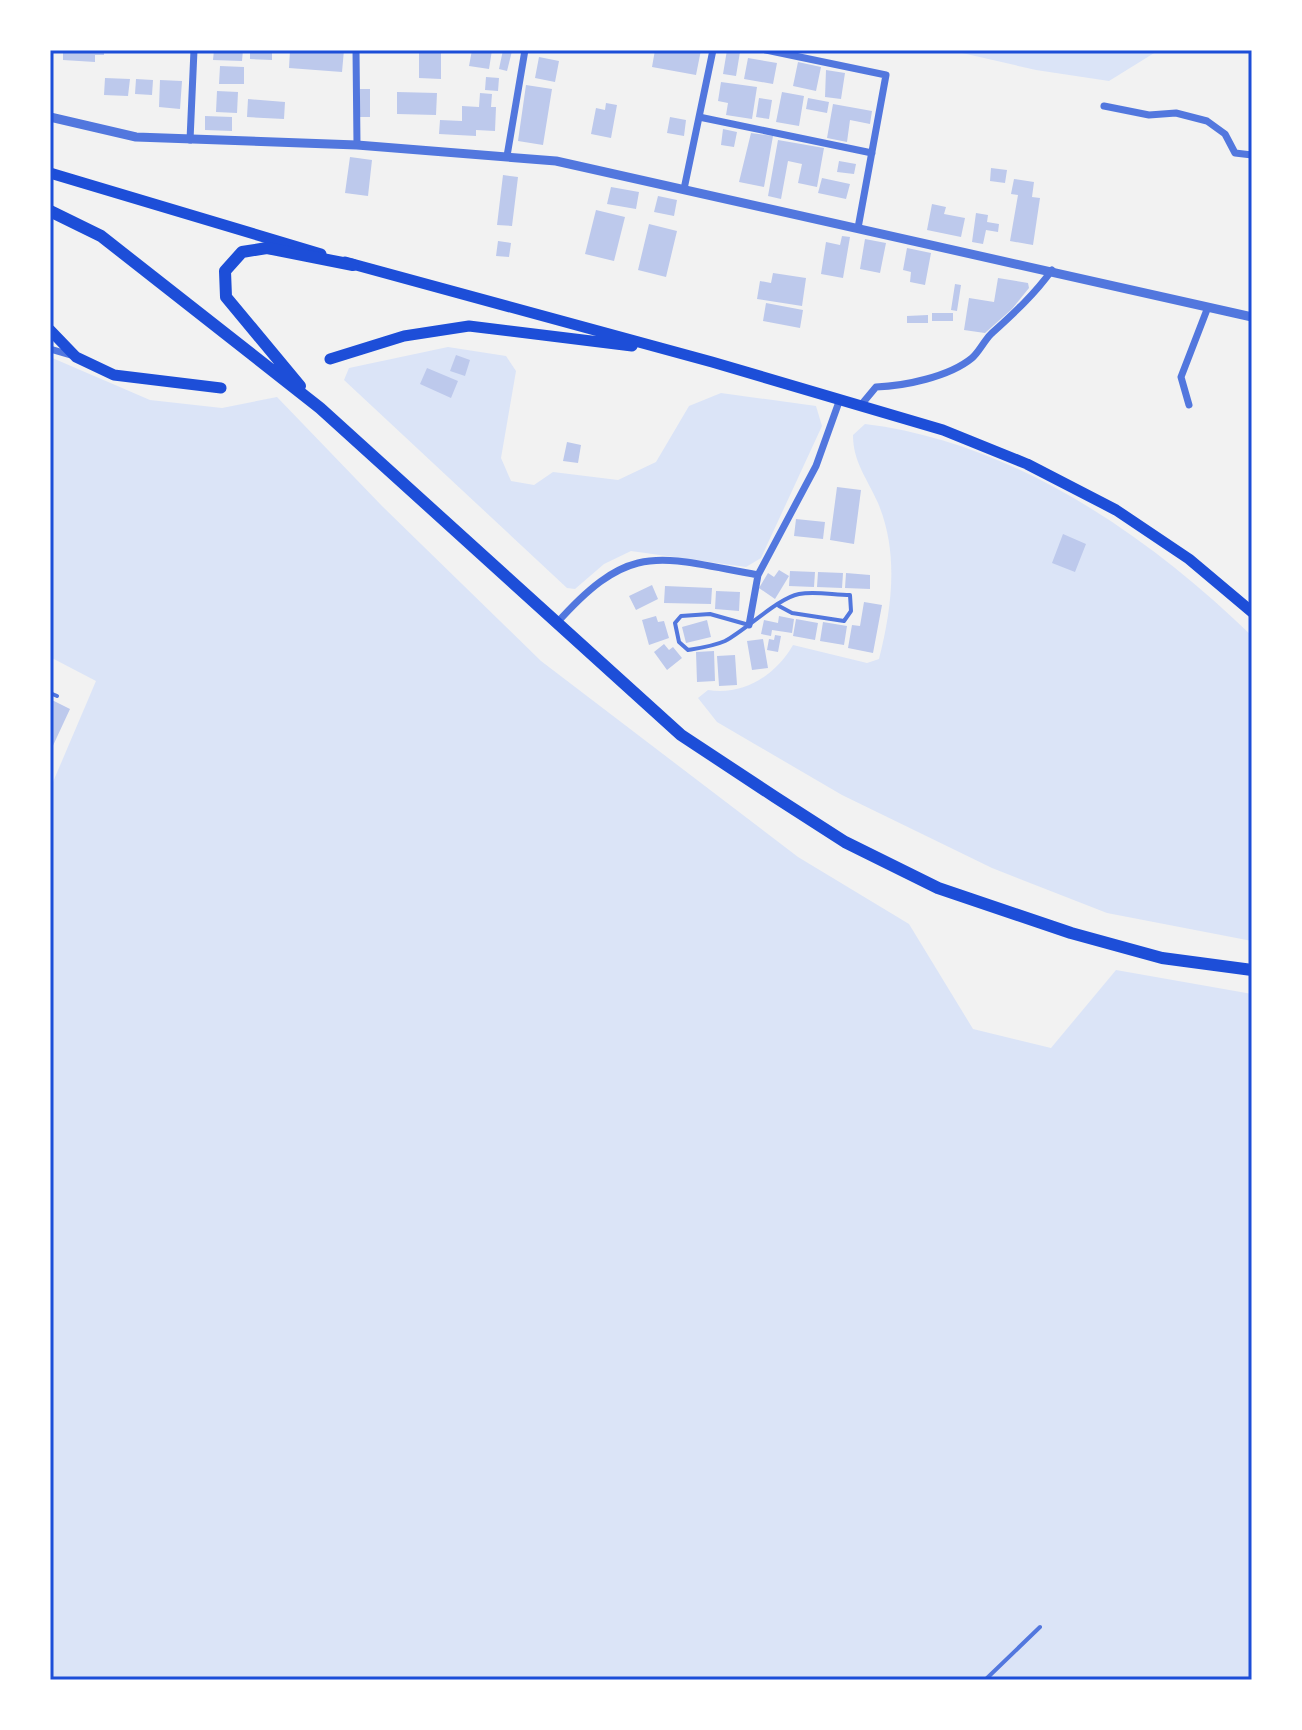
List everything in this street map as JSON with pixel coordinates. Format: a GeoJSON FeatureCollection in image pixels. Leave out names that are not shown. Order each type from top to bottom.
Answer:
{"type":"FeatureCollection","features":[{"type":"Feature","properties":{"kind":"highway"},"geometry":{"type":"LineString","coordinates":[[50,211],[101,236],[320,408],[681,735],[845,842],[938,888],[1071,933],[1162,958],[1252,970]]}},
{"type":"Feature","properties":{"kind":"highway"},"geometry":{"type":"LineString","coordinates":[[320,408],[226,297],[225,271],[242,252],[267,248],[353,265]]}},
{"type":"Feature","properties":{"kind":"main road"},"geometry":{"type":"LineString","coordinates":[[50,173],[353,265],[943,430],[1027,464],[1116,510],[1189,559],[1252,612]]}},
{"type":"Feature","properties":{"kind":"main road"},"geometry":{"type":"LineString","coordinates":[[330,359],[404,336],[469,326],[668,351]]}},
{"type":"Feature","properties":{"kind":"main road"},"geometry":{"type":"LineString","coordinates":[[50,330],[76,357],[114,375],[221,388]]}},
{"type":"Feature","properties":{"kind":"street"},"geometry":{"type":"LineString","coordinates":[[190,140],[194,50]]}},
{"type":"Feature","properties":{"kind":"street"},"geometry":{"type":"LineString","coordinates":[[356,50],[357,145]]}},
{"type":"Feature","properties":{"kind":"street"},"geometry":{"type":"LineString","coordinates":[[507,156],[525,50]]}},
{"type":"Feature","properties":{"kind":"street"},"geometry":{"type":"LineString","coordinates":[[684,189],[713,50]]}},
{"type":"Feature","properties":{"kind":"street"},"geometry":{"type":"LineString","coordinates":[[766,50],[886,75],[858,228]]}},
{"type":"Feature","properties":{"kind":"street"},"geometry":{"type":"LineString","coordinates":[[1104,106],[1149,115],[1176,113],[1207,121],[1225,134],[1235,153],[1252,155]]}},
{"type":"Feature","properties":{"kind":"street"},"geometry":{"type":"LineString","coordinates":[[50,117],[136,137],[357,145],[556,161],[1252,317]]}},
{"type":"Feature","properties":{"kind":"street"},"geometry":{"type":"LineString","coordinates":[[699,117],[872,153]]}},
{"type":"Feature","properties":{"kind":"street"},"geometry":{"type":"LineString","coordinates":[[861,405],[876,387],[899,386],[926,379],[971,359],[989,336],[1031,299],[1052,270]]}},
{"type":"Feature","properties":{"kind":"street"},"geometry":{"type":"LineString","coordinates":[[1189,405],[1181,377],[1208,307]]}},
{"type":"Feature","properties":{"kind":"street"},"geometry":{"type":"LineString","coordinates":[[50,349],[76,357]]}},
{"type":"Feature","properties":{"kind":"street"},"geometry":{"type":"LineString","coordinates":[[749,625],[758,575],[816,466],[840,399]]}},
{"type":"Feature","properties":{"kind":"street"},"geometry":{"type":"LineString","coordinates":[[556,624],[612,571],[637,561],[669,559],[758,575]]}},
{"type":"Feature","properties":{"kind":"lane"},"geometry":{"type":"LineString","coordinates":[[749,625],[710,614],[681,616],[675,623],[679,642],[688,650],[722,642],[749,625],[779,606],[797,594],[850,595],[851,611],[844,621],[792,613],[779,606]]}},
{"type":"Feature","properties":{"kind":"lane"},"geometry":{"type":"LineString","coordinates":[[50,693],[57,696]]}},
{"type":"Feature","properties":{"kind":"lane"},"geometry":{"type":"LineString","coordinates":[[985,1680],[1040,1627]]}},
{"type":"Feature","properties":{"kind":"shaded area"},"geometry":{"type":"Polygon","coordinates":[[[949,50],[1159,50],[1109,81],[1036,70],[949,50]]]}},
{"type":"Feature","properties":{"kind":"shaded area"},"geometry":{"type":"Polygon","coordinates":[[[448,347],[506,356],[516,371],[501,458],[511,481],[534,485],[553,472],[618,480],[656,462],[689,406],[721,393],[816,406],[822,426],[761,558],[746,567],[631,551],[604,564],[575,589],[567,588],[344,380],[349,368],[448,347]]]}},
{"type":"Feature","properties":{"kind":"shaded area"},"geometry":{"type":"Polygon","coordinates":[[[50,357],[150,400],[222,408],[277,397],[382,506],[541,661],[798,857],[909,924],[973,1029],[1051,1048],[1116,970],[1252,994],[1252,1680],[50,1680],[50,789],[96,681],[50,657],[50,357]]]}},
{"type":"Feature","properties":{"kind":"shaded area"},"geometry":{"type":"Polygon","coordinates":[[[865,424],[920,434],[973,451],[1025,472],[1075,499],[1123,529],[1168,563],[1252,636],[1252,941],[1107,913],[992,868],[842,795],[717,722],[698,698],[708,690],[734,690],[757,681],[777,666],[793,645],[867,663],[879,659],[890,600],[891,561],[885,522],[858,462],[854,445],[853,435],[865,424]]]}},
{"type":"Feature","properties":{"kind":"building"},"geometry":{"type":"Polygon","coordinates":[[[63,50],[104,50],[104,55],[95,55],[95,62],[63,60],[63,50]]]}},
{"type":"Feature","properties":{"kind":"building"},"geometry":{"type":"Polygon","coordinates":[[[214,50],[243,50],[242,61],[213,60],[214,50]]]}},
{"type":"Feature","properties":{"kind":"building"},"geometry":{"type":"Polygon","coordinates":[[[250,50],[272,50],[272,60],[250,59],[250,50]]]}},
{"type":"Feature","properties":{"kind":"building"},"geometry":{"type":"Polygon","coordinates":[[[290,50],[344,50],[342,72],[289,68],[290,50]]]}},
{"type":"Feature","properties":{"kind":"building"},"geometry":{"type":"Polygon","coordinates":[[[472,50],[492,50],[489,69],[469,66],[472,50]]]}},
{"type":"Feature","properties":{"kind":"building"},"geometry":{"type":"Polygon","coordinates":[[[503,50],[512,51],[507,71],[499,69],[503,50]]]}},
{"type":"Feature","properties":{"kind":"building"},"geometry":{"type":"Polygon","coordinates":[[[655,50],[701,50],[696,75],[652,67],[655,50]]]}},
{"type":"Feature","properties":{"kind":"building"},"geometry":{"type":"Polygon","coordinates":[[[727,50],[740,52],[736,76],[723,74],[727,50]]]}},
{"type":"Feature","properties":{"kind":"building"},"geometry":{"type":"Polygon","coordinates":[[[419,53],[441,53],[441,79],[419,78],[419,53]]]}},
{"type":"Feature","properties":{"kind":"building"},"geometry":{"type":"Polygon","coordinates":[[[539,57],[559,61],[555,82],[535,78],[539,57]]]}},
{"type":"Feature","properties":{"kind":"building"},"geometry":{"type":"Polygon","coordinates":[[[748,58],[777,63],[773,84],[744,79],[748,58]]]}},
{"type":"Feature","properties":{"kind":"building"},"geometry":{"type":"Polygon","coordinates":[[[798,62],[821,67],[816,91],[793,86],[798,62]]]}},
{"type":"Feature","properties":{"kind":"building"},"geometry":{"type":"Polygon","coordinates":[[[220,66],[244,67],[244,84],[219,84],[220,66]]]}},
{"type":"Feature","properties":{"kind":"building"},"geometry":{"type":"Polygon","coordinates":[[[826,70],[845,73],[841,99],[825,97],[826,70]]]}},
{"type":"Feature","properties":{"kind":"building"},"geometry":{"type":"Polygon","coordinates":[[[486,77],[499,78],[498,91],[485,90],[486,77]]]}},
{"type":"Feature","properties":{"kind":"building"},"geometry":{"type":"Polygon","coordinates":[[[105,78],[130,79],[128,96],[104,95],[105,78]]]}},
{"type":"Feature","properties":{"kind":"building"},"geometry":{"type":"Polygon","coordinates":[[[136,79],[153,80],[152,95],[135,94],[136,79]]]}},
{"type":"Feature","properties":{"kind":"building"},"geometry":{"type":"Polygon","coordinates":[[[160,80],[182,81],[180,109],[159,107],[160,80]]]}},
{"type":"Feature","properties":{"kind":"building"},"geometry":{"type":"Polygon","coordinates":[[[721,82],[757,87],[752,119],[726,115],[728,103],[718,101],[721,82]]]}},
{"type":"Feature","properties":{"kind":"building"},"geometry":{"type":"Polygon","coordinates":[[[526,85],[552,89],[543,145],[518,141],[526,85]]]}},
{"type":"Feature","properties":{"kind":"building"},"geometry":{"type":"Polygon","coordinates":[[[360,89],[370,89],[370,117],[360,117],[360,89]]]}},
{"type":"Feature","properties":{"kind":"building"},"geometry":{"type":"Polygon","coordinates":[[[217,91],[238,92],[237,113],[216,112],[217,91]]]}},
{"type":"Feature","properties":{"kind":"building"},"geometry":{"type":"Polygon","coordinates":[[[397,92],[437,93],[436,115],[397,114],[397,92]]]}},
{"type":"Feature","properties":{"kind":"building"},"geometry":{"type":"Polygon","coordinates":[[[782,92],[804,96],[799,126],[776,122],[782,92]]]}},
{"type":"Feature","properties":{"kind":"building"},"geometry":{"type":"Polygon","coordinates":[[[480,93],[492,94],[491,107],[496,107],[495,131],[476,130],[476,136],[439,134],[440,120],[462,121],[462,106],[479,107],[480,93]]]}},
{"type":"Feature","properties":{"kind":"building"},"geometry":{"type":"Polygon","coordinates":[[[759,98],[772,100],[769,119],[756,117],[759,98]]]}},
{"type":"Feature","properties":{"kind":"building"},"geometry":{"type":"Polygon","coordinates":[[[808,98],[829,102],[827,113],[806,109],[808,98]]]}},
{"type":"Feature","properties":{"kind":"building"},"geometry":{"type":"Polygon","coordinates":[[[248,99],[285,102],[284,119],[247,117],[248,99]]]}},
{"type":"Feature","properties":{"kind":"building"},"geometry":{"type":"Polygon","coordinates":[[[606,103],[617,105],[611,138],[591,134],[596,108],[605,110],[606,103]]]}},
{"type":"Feature","properties":{"kind":"building"},"geometry":{"type":"Polygon","coordinates":[[[833,104],[872,111],[870,124],[850,120],[847,142],[827,138],[833,104]]]}},
{"type":"Feature","properties":{"kind":"building"},"geometry":{"type":"Polygon","coordinates":[[[205,116],[232,117],[232,131],[205,130],[205,116]]]}},
{"type":"Feature","properties":{"kind":"building"},"geometry":{"type":"Polygon","coordinates":[[[670,117],[686,120],[684,136],[667,133],[670,117]]]}},
{"type":"Feature","properties":{"kind":"building"},"geometry":{"type":"Polygon","coordinates":[[[723,129],[737,132],[734,147],[721,145],[723,129]]]}},
{"type":"Feature","properties":{"kind":"building"},"geometry":{"type":"Polygon","coordinates":[[[751,133],[773,136],[764,187],[739,182],[751,133]]]}},
{"type":"Feature","properties":{"kind":"building"},"geometry":{"type":"Polygon","coordinates":[[[778,140],[824,148],[817,187],[798,183],[802,164],[788,161],[781,199],[768,196],[778,140]]]}},
{"type":"Feature","properties":{"kind":"building"},"geometry":{"type":"Polygon","coordinates":[[[350,157],[372,160],[368,196],[345,193],[350,157]]]}},
{"type":"Feature","properties":{"kind":"building"},"geometry":{"type":"Polygon","coordinates":[[[839,161],[856,164],[854,174],[837,172],[839,161]]]}},
{"type":"Feature","properties":{"kind":"building"},"geometry":{"type":"Polygon","coordinates":[[[991,168],[1007,170],[1005,183],[990,181],[991,168]]]}},
{"type":"Feature","properties":{"kind":"building"},"geometry":{"type":"Polygon","coordinates":[[[503,175],[518,177],[512,226],[497,225],[503,175]]]}},
{"type":"Feature","properties":{"kind":"building"},"geometry":{"type":"Polygon","coordinates":[[[822,178],[850,184],[846,199],[818,193],[822,178]]]}},
{"type":"Feature","properties":{"kind":"building"},"geometry":{"type":"Polygon","coordinates":[[[1014,179],[1034,182],[1032,197],[1040,198],[1033,245],[1010,241],[1018,195],[1011,194],[1014,179]]]}},
{"type":"Feature","properties":{"kind":"building"},"geometry":{"type":"Polygon","coordinates":[[[611,187],[639,192],[636,209],[607,204],[611,187]]]}},
{"type":"Feature","properties":{"kind":"building"},"geometry":{"type":"Polygon","coordinates":[[[658,196],[677,200],[674,216],[654,212],[658,196]]]}},
{"type":"Feature","properties":{"kind":"building"},"geometry":{"type":"Polygon","coordinates":[[[932,204],[946,207],[944,214],[965,218],[961,237],[927,230],[932,204]]]}},
{"type":"Feature","properties":{"kind":"building"},"geometry":{"type":"Polygon","coordinates":[[[596,210],[625,217],[614,261],[585,254],[596,210]]]}},
{"type":"Feature","properties":{"kind":"building"},"geometry":{"type":"Polygon","coordinates":[[[976,213],[988,215],[987,222],[999,224],[998,232],[986,230],[983,244],[972,242],[976,213]]]}},
{"type":"Feature","properties":{"kind":"building"},"geometry":{"type":"Polygon","coordinates":[[[649,224],[677,231],[666,277],[638,270],[649,224]]]}},
{"type":"Feature","properties":{"kind":"building"},"geometry":{"type":"Polygon","coordinates":[[[842,236],[850,237],[843,278],[821,274],[826,242],[840,245],[842,236]]]}},
{"type":"Feature","properties":{"kind":"building"},"geometry":{"type":"Polygon","coordinates":[[[865,239],[886,243],[880,273],[860,269],[865,239]]]}},
{"type":"Feature","properties":{"kind":"building"},"geometry":{"type":"Polygon","coordinates":[[[498,241],[511,243],[509,257],[496,256],[498,241]]]}},
{"type":"Feature","properties":{"kind":"building"},"geometry":{"type":"Polygon","coordinates":[[[907,248],[931,253],[925,285],[910,282],[911,272],[903,270],[907,248]]]}},
{"type":"Feature","properties":{"kind":"building"},"geometry":{"type":"Polygon","coordinates":[[[773,273],[806,278],[802,306],[757,299],[760,281],[771,283],[773,273]]]}},
{"type":"Feature","properties":{"kind":"building"},"geometry":{"type":"Polygon","coordinates":[[[998,278],[1028,283],[1029,288],[1012,309],[985,333],[964,330],[969,298],[994,302],[998,278]]]}},
{"type":"Feature","properties":{"kind":"building"},"geometry":{"type":"Polygon","coordinates":[[[955,284],[961,285],[957,311],[951,310],[955,284]]]}},
{"type":"Feature","properties":{"kind":"building"},"geometry":{"type":"Polygon","coordinates":[[[766,303],[803,310],[800,328],[763,321],[766,303]]]}},
{"type":"Feature","properties":{"kind":"building"},"geometry":{"type":"Polygon","coordinates":[[[932,313],[953,313],[953,321],[932,321],[932,313]]]}},
{"type":"Feature","properties":{"kind":"building"},"geometry":{"type":"Polygon","coordinates":[[[928,315],[928,323],[907,323],[907,316],[928,315]]]}},
{"type":"Feature","properties":{"kind":"building"},"geometry":{"type":"Polygon","coordinates":[[[456,355],[470,360],[465,376],[450,371],[456,355]]]}},
{"type":"Feature","properties":{"kind":"building"},"geometry":{"type":"Polygon","coordinates":[[[427,368],[458,381],[451,398],[420,384],[427,368]]]}},
{"type":"Feature","properties":{"kind":"building"},"geometry":{"type":"Polygon","coordinates":[[[567,442],[581,445],[578,463],[563,461],[567,442]]]}},
{"type":"Feature","properties":{"kind":"building"},"geometry":{"type":"Polygon","coordinates":[[[837,487],[861,490],[854,544],[830,540],[837,487]]]}},
{"type":"Feature","properties":{"kind":"building"},"geometry":{"type":"Polygon","coordinates":[[[796,519],[825,522],[823,539],[794,536],[796,519]]]}},
{"type":"Feature","properties":{"kind":"building"},"geometry":{"type":"Polygon","coordinates":[[[1063,534],[1086,544],[1075,572],[1052,563],[1063,534]]]}},
{"type":"Feature","properties":{"kind":"building"},"geometry":{"type":"Polygon","coordinates":[[[779,570],[789,576],[775,599],[759,588],[768,573],[774,577],[779,570]]]}},
{"type":"Feature","properties":{"kind":"building"},"geometry":{"type":"Polygon","coordinates":[[[790,571],[815,572],[814,587],[789,586],[790,571]]]}},
{"type":"Feature","properties":{"kind":"building"},"geometry":{"type":"Polygon","coordinates":[[[818,572],[843,573],[842,588],[817,587],[818,572]]]}},
{"type":"Feature","properties":{"kind":"building"},"geometry":{"type":"Polygon","coordinates":[[[846,573],[870,575],[870,589],[845,588],[846,573]]]}},
{"type":"Feature","properties":{"kind":"building"},"geometry":{"type":"Polygon","coordinates":[[[652,585],[658,599],[636,610],[629,596],[652,585]]]}},
{"type":"Feature","properties":{"kind":"building"},"geometry":{"type":"Polygon","coordinates":[[[665,586],[712,588],[711,604],[664,603],[665,586]]]}},
{"type":"Feature","properties":{"kind":"building"},"geometry":{"type":"Polygon","coordinates":[[[716,591],[740,592],[739,611],[715,609],[716,591]]]}},
{"type":"Feature","properties":{"kind":"building"},"geometry":{"type":"Polygon","coordinates":[[[864,602],[882,605],[873,653],[848,648],[852,625],[860,626],[864,602]]]}},
{"type":"Feature","properties":{"kind":"building"},"geometry":{"type":"Polygon","coordinates":[[[656,616],[658,622],[664,621],[669,638],[649,645],[642,620],[656,616]]]}},
{"type":"Feature","properties":{"kind":"building"},"geometry":{"type":"Polygon","coordinates":[[[779,616],[794,619],[792,633],[772,630],[771,636],[761,634],[764,620],[778,623],[779,616]]]}},
{"type":"Feature","properties":{"kind":"building"},"geometry":{"type":"Polygon","coordinates":[[[796,619],[818,623],[815,640],[793,636],[796,619]]]}},
{"type":"Feature","properties":{"kind":"building"},"geometry":{"type":"Polygon","coordinates":[[[707,620],[711,637],[686,643],[682,627],[707,620]]]}},
{"type":"Feature","properties":{"kind":"building"},"geometry":{"type":"Polygon","coordinates":[[[823,622],[847,626],[844,645],[820,641],[823,622]]]}},
{"type":"Feature","properties":{"kind":"building"},"geometry":{"type":"Polygon","coordinates":[[[775,635],[781,636],[778,652],[767,650],[769,639],[774,640],[775,635]]]}},
{"type":"Feature","properties":{"kind":"building"},"geometry":{"type":"Polygon","coordinates":[[[763,639],[768,668],[752,670],[747,641],[763,639]]]}},
{"type":"Feature","properties":{"kind":"building"},"geometry":{"type":"Polygon","coordinates":[[[664,644],[669,650],[673,647],[682,658],[667,670],[654,652],[664,644]]]}},
{"type":"Feature","properties":{"kind":"building"},"geometry":{"type":"Polygon","coordinates":[[[714,651],[715,681],[697,682],[696,652],[714,651]]]}},
{"type":"Feature","properties":{"kind":"building"},"geometry":{"type":"Polygon","coordinates":[[[735,655],[737,685],[719,686],[717,656],[735,655]]]}},
{"type":"Feature","properties":{"kind":"building"},"geometry":{"type":"Polygon","coordinates":[[[50,699],[70,709],[50,752],[50,699]]]}}]}
